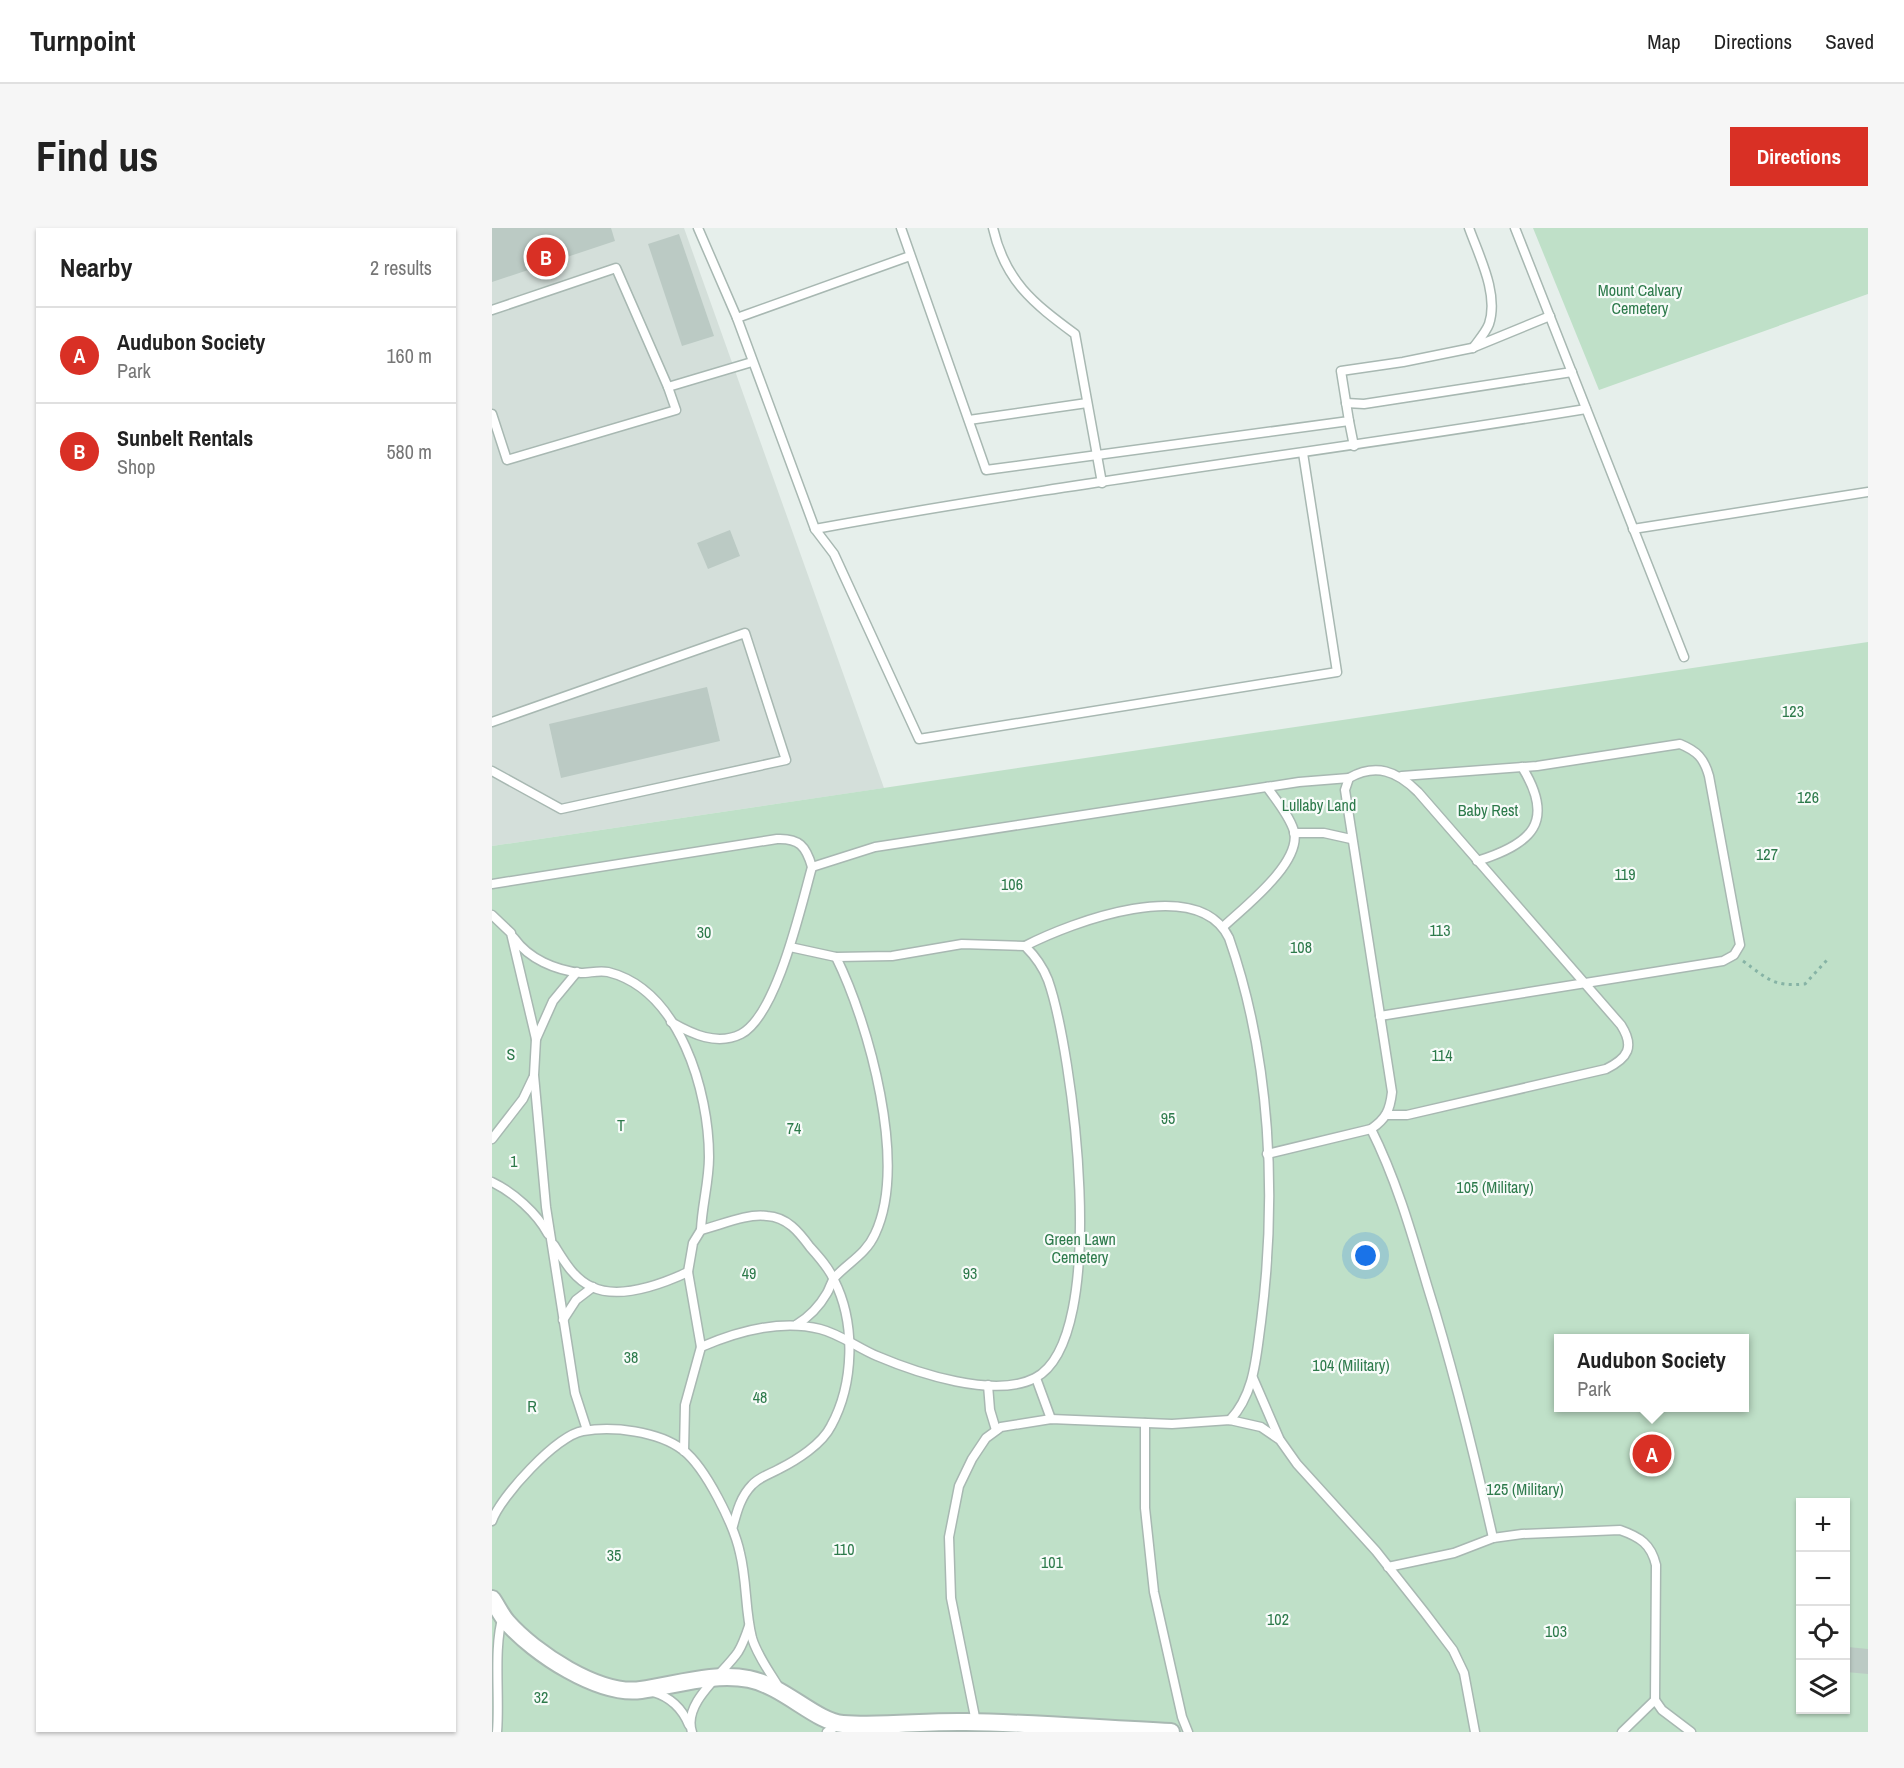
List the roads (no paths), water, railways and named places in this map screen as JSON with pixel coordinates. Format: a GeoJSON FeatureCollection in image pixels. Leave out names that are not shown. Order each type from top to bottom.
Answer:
{"type":"FeatureCollection","features":[{"type":"Feature","properties":{"kind":"street"},"geometry":{"type":"LineString","coordinates":[[492,1599],[503,1616],[550,1658],[581,1677],[607,1687],[638,1690],[677,1682],[747,1678],[779,1689],[834,1728],[933,1727],[976,1722],[1171,1732]]}},
{"type":"Feature","properties":{"kind":"lane"},"geometry":{"type":"LineString","coordinates":[[698,228],[737,318],[814,528],[834,554],[919,739],[1337,672],[1303,453]]}},
{"type":"Feature","properties":{"kind":"lane"},"geometry":{"type":"LineString","coordinates":[[901,228],[986,470],[1349,421]]}},
{"type":"Feature","properties":{"kind":"lane"},"geometry":{"type":"LineString","coordinates":[[993,228],[998,248],[1013,280],[1035,304],[1074,334],[1102,483]]}},
{"type":"Feature","properties":{"kind":"lane"},"geometry":{"type":"LineString","coordinates":[[1469,228],[1485,271],[1492,303],[1489,326],[1472,348]]}},
{"type":"Feature","properties":{"kind":"lane"},"geometry":{"type":"LineString","coordinates":[[1515,228],[1684,657]]}},
{"type":"Feature","properties":{"kind":"lane"},"geometry":{"type":"LineString","coordinates":[[737,318],[910,256]]}},
{"type":"Feature","properties":{"kind":"lane"},"geometry":{"type":"LineString","coordinates":[[492,310],[616,268],[676,410],[507,460],[492,414]]}},
{"type":"Feature","properties":{"kind":"lane"},"geometry":{"type":"LineString","coordinates":[[1354,446],[1341,371],[1404,363],[1472,348],[1550,316]]}},
{"type":"Feature","properties":{"kind":"lane"},"geometry":{"type":"LineString","coordinates":[[668,387],[752,362]]}},
{"type":"Feature","properties":{"kind":"lane"},"geometry":{"type":"LineString","coordinates":[[1346,403],[1364,404],[1572,372]]}},
{"type":"Feature","properties":{"kind":"lane"},"geometry":{"type":"LineString","coordinates":[[969,420],[1087,403]]}},
{"type":"Feature","properties":{"kind":"lane"},"geometry":{"type":"LineString","coordinates":[[814,528],[951,504],[1354,446],[1586,409]]}},
{"type":"Feature","properties":{"kind":"lane"},"geometry":{"type":"LineString","coordinates":[[1633,529],[1868,492]]}},
{"type":"Feature","properties":{"kind":"lane"},"geometry":{"type":"LineString","coordinates":[[492,722],[745,633],[786,760],[561,809],[492,771]]}},
{"type":"Feature","properties":{"kind":"lane"},"geometry":{"type":"LineString","coordinates":[[812,867],[875,847],[1267,787],[1336,777],[1349,778],[1361,771],[1385,770],[1402,776],[1521,767],[1680,744],[1699,754],[1705,761],[1740,935],[1740,945],[1734,955],[1723,961],[1380,1016]]}},
{"type":"Feature","properties":{"kind":"lane"},"geometry":{"type":"LineString","coordinates":[[1477,861],[1521,842],[1535,828],[1538,814],[1535,798],[1531,782],[1521,767]]}},
{"type":"Feature","properties":{"kind":"lane"},"geometry":{"type":"LineString","coordinates":[[1386,1115],[1407,1115],[1606,1070],[1622,1062],[1628,1050],[1629,1037],[1621,1025],[1402,776]]}},
{"type":"Feature","properties":{"kind":"lane"},"geometry":{"type":"LineString","coordinates":[[1267,1154],[1371,1130],[1383,1121],[1392,1092],[1351,839],[1345,790],[1349,778]]}},
{"type":"Feature","properties":{"kind":"lane"},"geometry":{"type":"LineString","coordinates":[[1223,927],[1282,869],[1290,857],[1294,833],[1267,787]]}},
{"type":"Feature","properties":{"kind":"lane"},"geometry":{"type":"LineString","coordinates":[[1294,833],[1324,833],[1351,839]]}},
{"type":"Feature","properties":{"kind":"lane"},"geometry":{"type":"LineString","coordinates":[[492,884],[792,838],[801,844],[809,856],[812,867],[790,947],[754,1024],[740,1034],[726,1039],[708,1038],[690,1033],[671,1022]]}},
{"type":"Feature","properties":{"kind":"lane"},"geometry":{"type":"LineString","coordinates":[[790,947],[836,957],[892,956],[962,945],[1025,946],[1065,928],[1149,906],[1170,906],[1194,910],[1223,927],[1235,955],[1252,1025],[1261,1078],[1267,1154],[1265,1287],[1253,1377],[1244,1401],[1230,1420]]}},
{"type":"Feature","properties":{"kind":"lane"},"geometry":{"type":"LineString","coordinates":[[492,915],[511,933],[520,947],[534,958],[549,965],[577,972],[605,971],[641,987],[654,997],[671,1022],[700,1084],[706,1119],[708,1166],[701,1230],[693,1244],[688,1272],[701,1347],[686,1396],[684,1451]]}},
{"type":"Feature","properties":{"kind":"lane"},"geometry":{"type":"LineString","coordinates":[[511,933],[536,1039],[534,1075],[551,1240],[575,1393],[587,1430]]}},
{"type":"Feature","properties":{"kind":"lane"},"geometry":{"type":"LineString","coordinates":[[701,1347],[749,1330],[775,1325],[796,1325],[820,1329],[912,1368],[944,1378],[988,1385],[1012,1384],[1036,1378],[1051,1363],[1064,1341],[1077,1276],[1080,1191],[1072,1095],[1055,1004],[1039,961],[1025,946]]}},
{"type":"Feature","properties":{"kind":"lane"},"geometry":{"type":"LineString","coordinates":[[796,1325],[817,1308],[834,1279],[866,1251],[882,1217],[887,1167],[881,1097],[864,1025],[836,957]]}},
{"type":"Feature","properties":{"kind":"lane"},"geometry":{"type":"LineString","coordinates":[[536,1039],[553,1001],[577,972]]}},
{"type":"Feature","properties":{"kind":"lane"},"geometry":{"type":"LineString","coordinates":[[492,1139],[524,1099],[534,1075]]}},
{"type":"Feature","properties":{"kind":"lane"},"geometry":{"type":"LineString","coordinates":[[1371,1130],[1401,1197],[1434,1305],[1465,1418],[1493,1538]]}},
{"type":"Feature","properties":{"kind":"lane"},"geometry":{"type":"LineString","coordinates":[[492,1182],[541,1221],[567,1266],[593,1287],[640,1290],[662,1284],[688,1272]]}},
{"type":"Feature","properties":{"kind":"lane"},"geometry":{"type":"LineString","coordinates":[[701,1230],[767,1215],[783,1220],[806,1241],[834,1279],[841,1297],[849,1342],[845,1387],[830,1428],[804,1453],[752,1485],[737,1509],[733,1526]]}},
{"type":"Feature","properties":{"kind":"lane"},"geometry":{"type":"LineString","coordinates":[[563,1320],[576,1300],[593,1287]]}},
{"type":"Feature","properties":{"kind":"lane"},"geometry":{"type":"LineString","coordinates":[[1253,1377],[1280,1440],[1297,1464],[1388,1567],[1453,1650],[1464,1673],[1475,1732]]}},
{"type":"Feature","properties":{"kind":"lane"},"geometry":{"type":"LineString","coordinates":[[1036,1378],[1051,1419]]}},
{"type":"Feature","properties":{"kind":"lane"},"geometry":{"type":"LineString","coordinates":[[988,1385],[990,1410],[996,1430]]}},
{"type":"Feature","properties":{"kind":"lane"},"geometry":{"type":"LineString","coordinates":[[976,1722],[951,1598],[949,1537],[951,1513],[959,1486],[972,1458],[986,1438],[996,1430],[1022,1422],[1051,1419],[1145,1423],[1230,1420],[1261,1427],[1280,1440]]}},
{"type":"Feature","properties":{"kind":"lane"},"geometry":{"type":"LineString","coordinates":[[1145,1423],[1145,1508],[1154,1592],[1174,1684],[1188,1732]]}},
{"type":"Feature","properties":{"kind":"lane"},"geometry":{"type":"LineString","coordinates":[[492,1521],[494,1513],[539,1458],[574,1432],[620,1430],[644,1434],[665,1440],[684,1451],[696,1465],[733,1526],[746,1581],[750,1623],[758,1653],[779,1689]]}},
{"type":"Feature","properties":{"kind":"lane"},"geometry":{"type":"LineString","coordinates":[[1388,1567],[1443,1556],[1493,1538],[1521,1534],[1620,1530],[1645,1542],[1653,1552],[1656,1564],[1655,1700],[1662,1710],[1691,1732]]}},
{"type":"Feature","properties":{"kind":"lane"},"geometry":{"type":"LineString","coordinates":[[497,1732],[499,1695],[497,1633],[503,1616]]}},
{"type":"Feature","properties":{"kind":"lane"},"geometry":{"type":"LineString","coordinates":[[689,1729],[694,1707],[737,1653],[750,1623]]}},
{"type":"Feature","properties":{"kind":"lane"},"geometry":{"type":"LineString","coordinates":[[638,1690],[664,1695],[682,1711],[689,1729]]}},
{"type":"Feature","properties":{"kind":"lane"},"geometry":{"type":"LineString","coordinates":[[1622,1732],[1655,1700]]}},
{"type":"Feature","properties":{"kind":"place","name":"Sunbelt Rentals"},"geometry":{"type":"Point","coordinates":[546,257]}},
{"type":"Feature","properties":{"kind":"place","name":"Audubon Society"},"geometry":{"type":"Point","coordinates":[1652,1454]}},
{"type":"Feature","properties":{"kind":"park label","name":"Mount Calvary Cemetery"},"geometry":{"type":"Point","coordinates":[1640,299]}},
{"type":"Feature","properties":{"kind":"park label","name":"123"},"geometry":{"type":"Point","coordinates":[1793,711]}},
{"type":"Feature","properties":{"kind":"park label","name":"126"},"geometry":{"type":"Point","coordinates":[1808,797]}},
{"type":"Feature","properties":{"kind":"park label","name":"Lullaby Land"},"geometry":{"type":"Point","coordinates":[1319,805]}},
{"type":"Feature","properties":{"kind":"park label","name":"Baby Rest"},"geometry":{"type":"Point","coordinates":[1488,810]}},
{"type":"Feature","properties":{"kind":"park label","name":"127"},"geometry":{"type":"Point","coordinates":[1767,854]}},
{"type":"Feature","properties":{"kind":"park label","name":"119"},"geometry":{"type":"Point","coordinates":[1625,874]}},
{"type":"Feature","properties":{"kind":"park label","name":"106"},"geometry":{"type":"Point","coordinates":[1012,884]}},
{"type":"Feature","properties":{"kind":"park label","name":"113"},"geometry":{"type":"Point","coordinates":[1440,930]}},
{"type":"Feature","properties":{"kind":"park label","name":"30"},"geometry":{"type":"Point","coordinates":[704,932]}},
{"type":"Feature","properties":{"kind":"park label","name":"108"},"geometry":{"type":"Point","coordinates":[1301,947]}},
{"type":"Feature","properties":{"kind":"park label","name":"S"},"geometry":{"type":"Point","coordinates":[511,1054]}},
{"type":"Feature","properties":{"kind":"park label","name":"114"},"geometry":{"type":"Point","coordinates":[1442,1055]}},
{"type":"Feature","properties":{"kind":"park label","name":"95"},"geometry":{"type":"Point","coordinates":[1168,1118]}},
{"type":"Feature","properties":{"kind":"park label","name":"T"},"geometry":{"type":"Point","coordinates":[621,1125]}},
{"type":"Feature","properties":{"kind":"park label","name":"74"},"geometry":{"type":"Point","coordinates":[794,1128]}},
{"type":"Feature","properties":{"kind":"park label","name":"1"},"geometry":{"type":"Point","coordinates":[514,1161]}},
{"type":"Feature","properties":{"kind":"park label","name":"105 (Military)"},"geometry":{"type":"Point","coordinates":[1495,1187]}},
{"type":"Feature","properties":{"kind":"park label","name":"Green Lawn Cemetery"},"geometry":{"type":"Point","coordinates":[1080,1248]}},
{"type":"Feature","properties":{"kind":"park label","name":"49"},"geometry":{"type":"Point","coordinates":[749,1273]}},
{"type":"Feature","properties":{"kind":"park label","name":"93"},"geometry":{"type":"Point","coordinates":[970,1273]}},
{"type":"Feature","properties":{"kind":"park label","name":"38"},"geometry":{"type":"Point","coordinates":[631,1357]}},
{"type":"Feature","properties":{"kind":"park label","name":"104 (Military)"},"geometry":{"type":"Point","coordinates":[1351,1365]}},
{"type":"Feature","properties":{"kind":"park label","name":"48"},"geometry":{"type":"Point","coordinates":[760,1397]}},
{"type":"Feature","properties":{"kind":"park label","name":"R"},"geometry":{"type":"Point","coordinates":[532,1406]}},
{"type":"Feature","properties":{"kind":"park label","name":"125 (Military)"},"geometry":{"type":"Point","coordinates":[1525,1489]}},
{"type":"Feature","properties":{"kind":"park label","name":"110"},"geometry":{"type":"Point","coordinates":[844,1549]}},
{"type":"Feature","properties":{"kind":"park label","name":"35"},"geometry":{"type":"Point","coordinates":[614,1555]}},
{"type":"Feature","properties":{"kind":"park label","name":"101"},"geometry":{"type":"Point","coordinates":[1052,1562]}},
{"type":"Feature","properties":{"kind":"park label","name":"102"},"geometry":{"type":"Point","coordinates":[1278,1619]}},
{"type":"Feature","properties":{"kind":"park label","name":"103"},"geometry":{"type":"Point","coordinates":[1556,1631]}},
{"type":"Feature","properties":{"kind":"park label","name":"32"},"geometry":{"type":"Point","coordinates":[541,1697]}}]}
